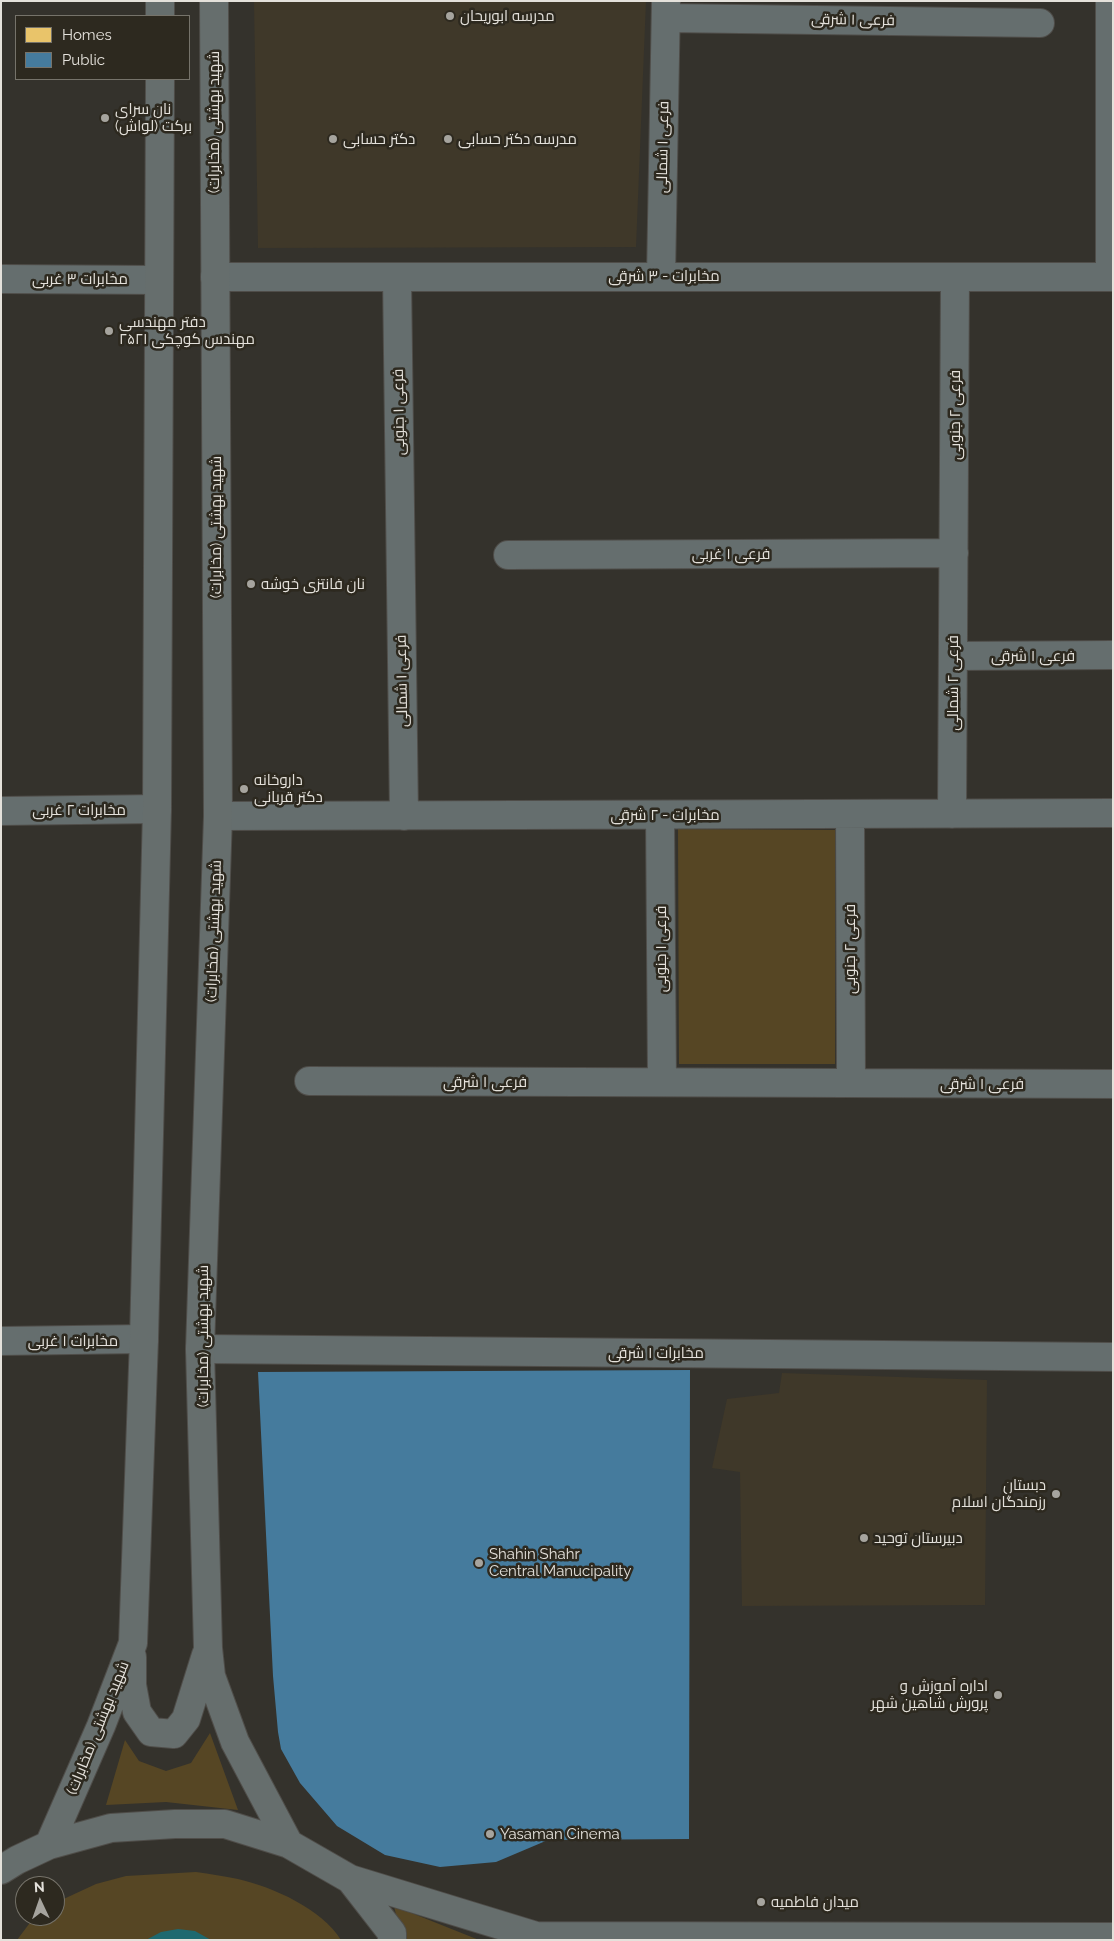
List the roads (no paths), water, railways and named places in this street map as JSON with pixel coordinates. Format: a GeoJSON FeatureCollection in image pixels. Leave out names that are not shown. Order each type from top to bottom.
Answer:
{"type":"FeatureCollection","features":[{"type":"Feature","properties":{"kind":"main road"},"geometry":{"type":"LineString","coordinates":[[160,1],[160,15]]}},
{"type":"Feature","properties":{"kind":"main road","name":"شهید بهشتی (مخابرات)"},"geometry":{"type":"LineString","coordinates":[[214,1],[218,816],[200,1350],[208,1648],[211,1676],[235,1742],[289,1844]]}},
{"type":"Feature","properties":{"kind":"main road","name":"شهید بهشتی (مخابرات)"},"geometry":{"type":"LineString","coordinates":[[50,1845],[101,1726],[133,1643],[144,1339],[157,809],[160,80]]}},
{"type":"Feature","properties":{"kind":"main road"},"geometry":{"type":"LineString","coordinates":[[133,1643],[132,1685],[137,1712],[151,1732],[174,1734],[186,1719],[208,1648]]}},
{"type":"Feature","properties":{"kind":"main road"},"geometry":{"type":"LineString","coordinates":[[1,1870],[17,1860],[50,1845],[111,1828],[175,1824],[225,1824],[289,1844],[350,1879],[536,1936],[1113,1937]]}},
{"type":"Feature","properties":{"kind":"main road"},"geometry":{"type":"LineString","coordinates":[[350,1879],[392,1933],[392,1940]]}},
{"type":"Feature","properties":{"kind":"street"},"geometry":{"type":"LineString","coordinates":[[1110,1],[1112,277]]}},
{"type":"Feature","properties":{"kind":"street","name":"فرعی ۱ شرقی"},"geometry":{"type":"LineString","coordinates":[[666,10],[1040,22]]}},
{"type":"Feature","properties":{"kind":"street","name":"فرعی ۱ شمالی"},"geometry":{"type":"LineString","coordinates":[[661,276],[666,10]]}},
{"type":"Feature","properties":{"kind":"street","name":"مخابرات - ۳ شرقی"},"geometry":{"type":"LineString","coordinates":[[215,277],[1112,277]]}},
{"type":"Feature","properties":{"kind":"street","name":"فرعی ۱ جنوبی"},"geometry":{"type":"LineString","coordinates":[[397,277],[400,546]]}},
{"type":"Feature","properties":{"kind":"street","name":"فرعی ۲ جنوبی"},"geometry":{"type":"LineString","coordinates":[[954,553],[955,278]]}},
{"type":"Feature","properties":{"kind":"street","name":"مخابرات ۳ غربی"},"geometry":{"type":"LineString","coordinates":[[1,279],[159,280]]}},
{"type":"Feature","properties":{"kind":"street","name":"فرعی ۱ شمالی"},"geometry":{"type":"LineString","coordinates":[[400,546],[404,816]]}},
{"type":"Feature","properties":{"kind":"street","name":"فرعی ۱ غربی"},"geometry":{"type":"LineString","coordinates":[[508,554],[954,553]]}},
{"type":"Feature","properties":{"kind":"street","name":"فرعی ۲ شمالی"},"geometry":{"type":"LineString","coordinates":[[952,814],[954,553]]}},
{"type":"Feature","properties":{"kind":"street","name":"فرعی ۱ شرقی"},"geometry":{"type":"LineString","coordinates":[[953,656],[1113,655]]}},
{"type":"Feature","properties":{"kind":"street","name":"مخابرات ۲ غربی"},"geometry":{"type":"LineString","coordinates":[[1,811],[157,809]]}},
{"type":"Feature","properties":{"kind":"street","name":"مخابرات - ۲ شرقی"},"geometry":{"type":"LineString","coordinates":[[218,816],[1113,813]]}},
{"type":"Feature","properties":{"kind":"street","name":"فرعی ۲ جنوبی"},"geometry":{"type":"LineString","coordinates":[[850,814],[851,1083]]}},
{"type":"Feature","properties":{"kind":"street","name":"فرعی ۱ جنوبی"},"geometry":{"type":"LineString","coordinates":[[660,815],[662,1082]]}},
{"type":"Feature","properties":{"kind":"street","name":"فرعی ۱ شرقی"},"geometry":{"type":"LineString","coordinates":[[309,1081],[1113,1084]]}},
{"type":"Feature","properties":{"kind":"street","name":"مخابرات ۱ غربی"},"geometry":{"type":"LineString","coordinates":[[1,1341],[144,1339]]}},
{"type":"Feature","properties":{"kind":"street","name":"مخابرات ۱ شرقی"},"geometry":{"type":"LineString","coordinates":[[200,1350],[1113,1357]]}},
{"type":"Feature","properties":{"kind":"water"},"geometry":{"type":"Polygon","coordinates":[[[178,1929],[195,1931],[211,1940],[146,1940],[161,1932],[178,1929]]]}},
{"type":"Feature","properties":{"kind":"place","name":"مدرسه ابوریحان"},"geometry":{"type":"Point","coordinates":[450,16]}},
{"type":"Feature","properties":{"kind":"place","name":"نان سرای برکت (لواش)"},"geometry":{"type":"Point","coordinates":[105,118]}},
{"type":"Feature","properties":{"kind":"place","name":"دکتر حسابی"},"geometry":{"type":"Point","coordinates":[333,139]}},
{"type":"Feature","properties":{"kind":"place","name":"مدرسه دکتر حسابی"},"geometry":{"type":"Point","coordinates":[448,139]}},
{"type":"Feature","properties":{"kind":"place","name":"دفتر مهندسی ۲۵۲۱ مهندس کوچکی"},"geometry":{"type":"Point","coordinates":[109,331]}},
{"type":"Feature","properties":{"kind":"place","name":"نان فانتزی خوشه"},"geometry":{"type":"Point","coordinates":[251,584]}},
{"type":"Feature","properties":{"kind":"place","name":"داروخانه دکتر قربانی"},"geometry":{"type":"Point","coordinates":[244,789]}},
{"type":"Feature","properties":{"kind":"place","name":"دبستان رزمندگان اسلام"},"geometry":{"type":"Point","coordinates":[1056,1494]}},
{"type":"Feature","properties":{"kind":"place","name":"دبیرستان توحید"},"geometry":{"type":"Point","coordinates":[864,1538]}},
{"type":"Feature","properties":{"kind":"place","name":"Shahin Shahr Central Manucipality"},"geometry":{"type":"Point","coordinates":[479,1563]}},
{"type":"Feature","properties":{"kind":"place","name":"اداره آموزش و پرورش شاهین شهر"},"geometry":{"type":"Point","coordinates":[998,1695]}},
{"type":"Feature","properties":{"kind":"place","name":"Yasaman Cinema"},"geometry":{"type":"Point","coordinates":[490,1834]}},
{"type":"Feature","properties":{"kind":"place","name":"میدان فاطمیه"},"geometry":{"type":"Point","coordinates":[761,1902]}}]}
